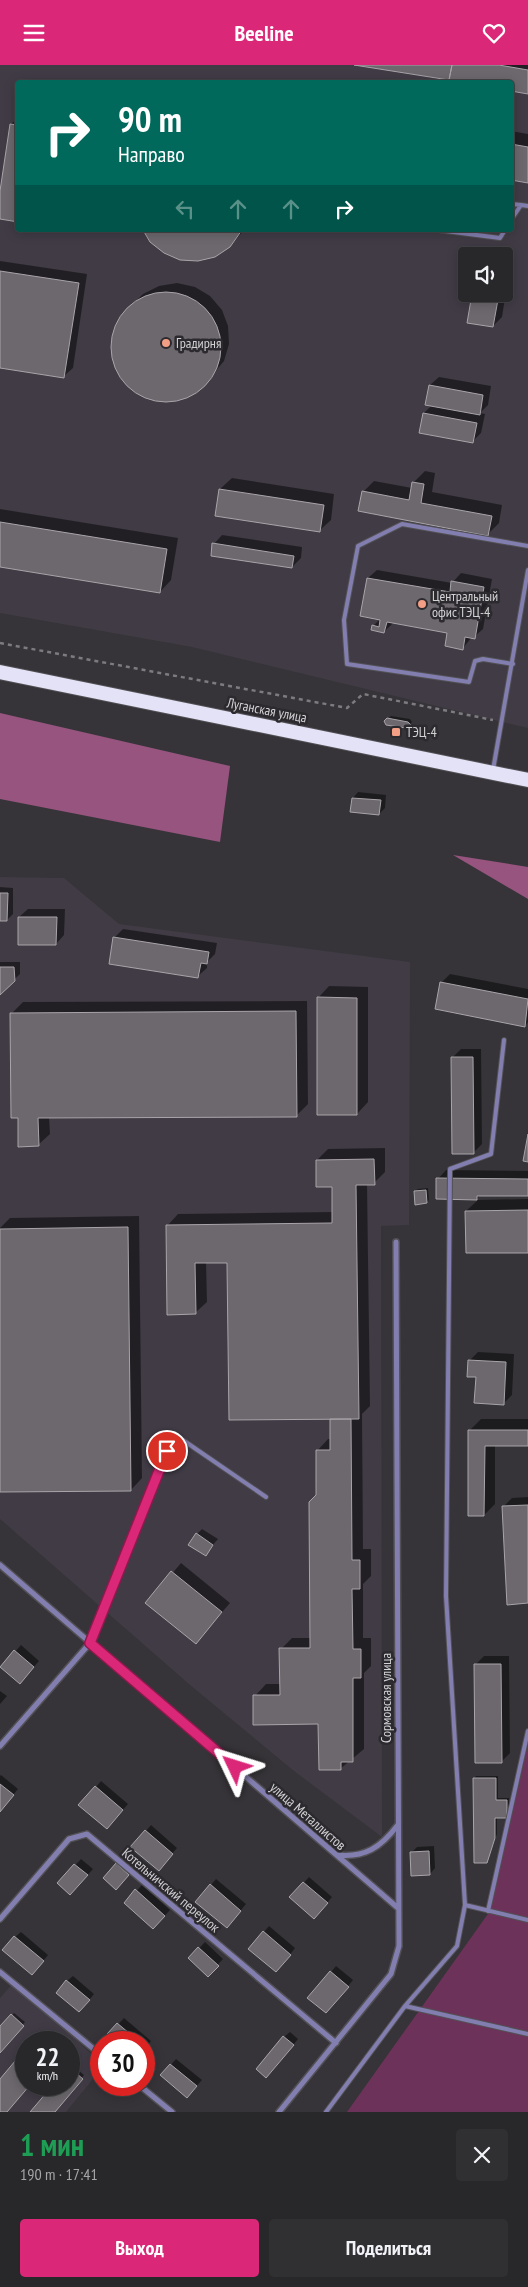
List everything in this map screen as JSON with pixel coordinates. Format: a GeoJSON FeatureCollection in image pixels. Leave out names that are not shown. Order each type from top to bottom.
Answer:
{"type":"FeatureCollection","features":[{"type":"Feature","properties":{"kind":"highway","name":"Луганская улица"},"geometry":{"type":"LineString","coordinates":[[0,672],[528,780]]}},
{"type":"Feature","properties":{"kind":"street","name":"Сормовская улица"},"geometry":{"type":"LineString","coordinates":[[278,2112],[391,1974],[399,1946],[396,1242]]}},
{"type":"Feature","properties":{"kind":"street","name":"улица Металлистов"},"geometry":{"type":"LineString","coordinates":[[0,1565],[398,1908]]}},
{"type":"Feature","properties":{"kind":"street"},"geometry":{"type":"LineString","coordinates":[[0,1746],[90,1643]]}},
{"type":"Feature","properties":{"kind":"street"},"geometry":{"type":"LineString","coordinates":[[336,1855],[359,1856],[373,1850],[386,1841],[398,1826]]}},
{"type":"Feature","properties":{"kind":"street","name":"Котельничский переулок"},"geometry":{"type":"LineString","coordinates":[[0,1919],[69,1839],[87,1834],[336,2043]]}},
{"type":"Feature","properties":{"kind":"street"},"geometry":{"type":"LineString","coordinates":[[0,1973],[90,2046]]}},
{"type":"Feature","properties":{"kind":"street"},"geometry":{"type":"LineString","coordinates":[[152,2096],[172,2112]]}},
{"type":"Feature","properties":{"kind":"lane"},"geometry":{"type":"LineString","coordinates":[[514,204],[528,206]]}},
{"type":"Feature","properties":{"kind":"lane"},"geometry":{"type":"LineString","coordinates":[[514,216],[521,205]]}},
{"type":"Feature","properties":{"kind":"lane"},"geometry":{"type":"LineString","coordinates":[[454,232],[500,238],[504,232]]}},
{"type":"Feature","properties":{"kind":"lane"},"geometry":{"type":"LineString","coordinates":[[513,663],[479,659],[475,661],[469,682],[347,664],[344,620],[358,546],[402,524],[528,546]]}},
{"type":"Feature","properties":{"kind":"lane"},"geometry":{"type":"LineString","coordinates":[[493,772],[528,570]]}},
{"type":"Feature","properties":{"kind":"lane"},"geometry":{"type":"LineString","coordinates":[[326,2112],[405,2006],[457,1946],[466,1905],[446,1596],[450,1169],[491,1154],[504,1041]]}},
{"type":"Feature","properties":{"kind":"lane"},"geometry":{"type":"LineString","coordinates":[[90,1643],[174,1434],[266,1497]]}},
{"type":"Feature","properties":{"kind":"lane"},"geometry":{"type":"LineString","coordinates":[[488,1911],[528,1731]]}},
{"type":"Feature","properties":{"kind":"lane"},"geometry":{"type":"LineString","coordinates":[[466,1905],[528,1920]]}},
{"type":"Feature","properties":{"kind":"lane"},"geometry":{"type":"LineString","coordinates":[[405,2006],[528,2034]]}},
{"type":"Feature","properties":{"kind":"path"},"geometry":{"type":"LineString","coordinates":[[0,643],[347,707],[363,695],[494,720]]}},
{"type":"Feature","properties":{"kind":"shaded area"},"geometry":{"type":"Polygon","coordinates":[[[0,65],[528,65],[528,728],[192,647],[0,613],[0,65]]]}},
{"type":"Feature","properties":{"kind":"shaded area"},"geometry":{"type":"Polygon","coordinates":[[[0,713],[230,766],[220,842],[0,799],[0,713]]]}},
{"type":"Feature","properties":{"kind":"shaded area"},"geometry":{"type":"Polygon","coordinates":[[[453,855],[528,867],[528,899],[453,855]]]}},
{"type":"Feature","properties":{"kind":"shaded area"},"geometry":{"type":"Polygon","coordinates":[[[0,877],[64,878],[119,924],[410,962],[409,1225],[381,1226],[382,1837],[294,1771],[190,1685],[0,1519],[0,877]]]}},
{"type":"Feature","properties":{"kind":"shaded area"},"geometry":{"type":"Polygon","coordinates":[[[528,1744],[528,2112],[347,2112],[490,1911],[528,1744]]]}},
{"type":"Feature","properties":{"kind":"shaded area"},"geometry":{"type":"Polygon","coordinates":[[[14,1982],[67,2031],[15,2031],[15,2096],[79,2096],[66,2112],[0,2112],[0,1998],[14,1982]]]}},
{"type":"Feature","properties":{"kind":"shaded area"},"geometry":{"type":"Polygon","coordinates":[[[80,2043],[90,2053],[90,2083],[80,2095],[80,2043]]]}},
{"type":"Feature","properties":{"kind":"building"},"geometry":{"type":"Polygon","coordinates":[[[354,65],[452,65],[449,80],[354,65]]]}},
{"type":"Feature","properties":{"kind":"building"},"geometry":{"type":"Polygon","coordinates":[[[452,65],[499,65],[528,70],[528,94],[514,92],[514,80],[449,80],[452,65]]]}},
{"type":"Feature","properties":{"kind":"building"},"geometry":{"type":"Polygon","coordinates":[[[10,124],[15,125],[15,222],[0,219],[0,191],[10,124]]]}},
{"type":"Feature","properties":{"kind":"building"},"geometry":{"type":"Polygon","coordinates":[[[514,145],[528,147],[528,183],[514,181],[514,145]]]}},
{"type":"Feature","properties":{"kind":"building"},"geometry":{"type":"Polygon","coordinates":[[[144,232],[241,232],[230,247],[215,257],[198,261],[180,260],[164,253],[150,242],[144,232]]]}},
{"type":"Feature","properties":{"kind":"building"},"geometry":{"type":"Polygon","coordinates":[[[0,271],[79,283],[64,378],[0,368],[0,271]]]}},
{"type":"Feature","properties":{"kind":"building","name":"Градирня"},"geometry":{"type":"Polygon","coordinates":[[[166,292],[187,296],[205,308],[217,326],[221,347],[217,368],[205,386],[187,398],[166,402],[145,398],[127,386],[115,368],[111,347],[115,326],[127,308],[145,296],[166,292]]]}},
{"type":"Feature","properties":{"kind":"building"},"geometry":{"type":"Polygon","coordinates":[[[471,302],[498,302],[493,327],[467,323],[471,302]]]}},
{"type":"Feature","properties":{"kind":"building"},"geometry":{"type":"Polygon","coordinates":[[[429,385],[483,395],[480,415],[425,405],[429,385]]]}},
{"type":"Feature","properties":{"kind":"building"},"geometry":{"type":"Polygon","coordinates":[[[423,413],[477,423],[473,443],[419,433],[423,413]]]}},
{"type":"Feature","properties":{"kind":"building"},"geometry":{"type":"Polygon","coordinates":[[[412,482],[424,484],[421,503],[492,516],[488,536],[358,511],[362,491],[409,500],[412,482]]]}},
{"type":"Feature","properties":{"kind":"building"},"geometry":{"type":"Polygon","coordinates":[[[219,489],[324,505],[320,532],[215,516],[219,489]]]}},
{"type":"Feature","properties":{"kind":"building"},"geometry":{"type":"Polygon","coordinates":[[[0,522],[167,549],[160,593],[0,567],[0,522]]]}},
{"type":"Feature","properties":{"kind":"building"},"geometry":{"type":"Polygon","coordinates":[[[212,543],[294,556],[292,568],[211,556],[212,543]]]}},
{"type":"Feature","properties":{"kind":"building","name":"Центральный офис ТЭЦ-4"},"geometry":{"type":"Polygon","coordinates":[[[367,578],[450,592],[451,581],[484,587],[475,639],[465,637],[463,650],[445,646],[447,633],[387,622],[384,633],[371,630],[372,625],[379,627],[380,620],[360,616],[367,578]]]}},
{"type":"Feature","properties":{"kind":"building"},"geometry":{"type":"Polygon","coordinates":[[[387,718],[408,722],[411,725],[406,728],[386,725],[384,721],[387,718]]]}},
{"type":"Feature","properties":{"kind":"building"},"geometry":{"type":"Polygon","coordinates":[[[352,798],[381,800],[379,815],[350,812],[352,798]]]}},
{"type":"Feature","properties":{"kind":"building"},"geometry":{"type":"Polygon","coordinates":[[[0,893],[8,893],[7,921],[0,921],[0,893]]]}},
{"type":"Feature","properties":{"kind":"building"},"geometry":{"type":"Polygon","coordinates":[[[18,917],[57,917],[56,945],[18,945],[18,917]]]}},
{"type":"Feature","properties":{"kind":"building"},"geometry":{"type":"Polygon","coordinates":[[[113,937],[209,952],[207,964],[201,963],[198,978],[109,964],[113,937]]]}},
{"type":"Feature","properties":{"kind":"building"},"geometry":{"type":"Polygon","coordinates":[[[0,967],[14,967],[15,981],[0,995],[0,967]]]}},
{"type":"Feature","properties":{"kind":"building"},"geometry":{"type":"Polygon","coordinates":[[[440,982],[528,999],[525,1027],[435,1009],[440,982]]]}},
{"type":"Feature","properties":{"kind":"building"},"geometry":{"type":"Polygon","coordinates":[[[317,997],[357,998],[357,1115],[317,1115],[317,997]]]}},
{"type":"Feature","properties":{"kind":"building"},"geometry":{"type":"Polygon","coordinates":[[[296,1011],[297,1117],[38,1118],[39,1146],[18,1147],[18,1118],[11,1118],[10,1013],[296,1011]]]}},
{"type":"Feature","properties":{"kind":"building"},"geometry":{"type":"Polygon","coordinates":[[[451,1057],[473,1057],[474,1154],[452,1154],[451,1057]]]}},
{"type":"Feature","properties":{"kind":"building"},"geometry":{"type":"Polygon","coordinates":[[[528,1134],[528,1162],[523,1161],[528,1134]]]}},
{"type":"Feature","properties":{"kind":"building"},"geometry":{"type":"Polygon","coordinates":[[[374,1159],[375,1185],[356,1185],[359,1419],[229,1420],[227,1263],[195,1263],[196,1314],[167,1315],[166,1225],[332,1223],[332,1187],[316,1187],[316,1160],[374,1159]]]}},
{"type":"Feature","properties":{"kind":"building"},"geometry":{"type":"Polygon","coordinates":[[[436,1178],[528,1179],[528,1196],[477,1196],[477,1200],[436,1199],[436,1178]]]}},
{"type":"Feature","properties":{"kind":"building"},"geometry":{"type":"Polygon","coordinates":[[[426,1190],[427,1203],[415,1205],[414,1191],[426,1190]]]}},
{"type":"Feature","properties":{"kind":"building"},"geometry":{"type":"Polygon","coordinates":[[[528,1210],[528,1253],[466,1253],[465,1211],[528,1210]]]}},
{"type":"Feature","properties":{"kind":"building"},"geometry":{"type":"Polygon","coordinates":[[[128,1227],[131,1491],[0,1492],[0,1229],[128,1227]]]}},
{"type":"Feature","properties":{"kind":"building"},"geometry":{"type":"Polygon","coordinates":[[[468,1360],[506,1362],[504,1405],[474,1403],[476,1377],[467,1377],[468,1360]]]}},
{"type":"Feature","properties":{"kind":"building"},"geometry":{"type":"Polygon","coordinates":[[[330,1419],[351,1419],[352,1560],[360,1560],[360,1589],[352,1589],[353,1649],[361,1649],[361,1678],[353,1678],[353,1762],[341,1762],[341,1770],[319,1770],[318,1724],[253,1725],[253,1695],[280,1695],[279,1648],[310,1648],[309,1502],[316,1495],[316,1450],[330,1450],[330,1419]]]}},
{"type":"Feature","properties":{"kind":"building"},"geometry":{"type":"Polygon","coordinates":[[[468,1430],[528,1430],[528,1446],[485,1446],[484,1516],[468,1516],[468,1430]]]}},
{"type":"Feature","properties":{"kind":"building"},"geometry":{"type":"Polygon","coordinates":[[[528,1505],[528,1603],[507,1605],[502,1506],[528,1505]]]}},
{"type":"Feature","properties":{"kind":"building"},"geometry":{"type":"Polygon","coordinates":[[[196,1533],[213,1545],[206,1556],[188,1545],[196,1533]]]}},
{"type":"Feature","properties":{"kind":"building"},"geometry":{"type":"Polygon","coordinates":[[[171,1571],[222,1612],[196,1644],[145,1603],[171,1571]]]}},
{"type":"Feature","properties":{"kind":"building"},"geometry":{"type":"Polygon","coordinates":[[[14,1650],[34,1667],[20,1684],[0,1667],[14,1650]]]}},
{"type":"Feature","properties":{"kind":"building"},"geometry":{"type":"Polygon","coordinates":[[[474,1664],[501,1664],[502,1763],[475,1763],[474,1664]]]}},
{"type":"Feature","properties":{"kind":"building"},"geometry":{"type":"Polygon","coordinates":[[[473,1778],[496,1778],[496,1800],[507,1800],[507,1818],[495,1818],[495,1838],[487,1863],[474,1863],[473,1778]]]}},
{"type":"Feature","properties":{"kind":"building"},"geometry":{"type":"Polygon","coordinates":[[[0,1784],[14,1795],[0,1812],[0,1784]]]}},
{"type":"Feature","properties":{"kind":"building"},"geometry":{"type":"Polygon","coordinates":[[[95,1786],[123,1810],[107,1829],[78,1805],[95,1786]]]}},
{"type":"Feature","properties":{"kind":"building"},"geometry":{"type":"Polygon","coordinates":[[[145,1830],[173,1854],[159,1871],[130,1847],[145,1830]]]}},
{"type":"Feature","properties":{"kind":"building"},"geometry":{"type":"Polygon","coordinates":[[[429,1851],[430,1875],[411,1876],[410,1852],[429,1851]]]}},
{"type":"Feature","properties":{"kind":"building"},"geometry":{"type":"Polygon","coordinates":[[[116,1863],[129,1875],[116,1890],[103,1878],[116,1863]]]}},
{"type":"Feature","properties":{"kind":"building"},"geometry":{"type":"Polygon","coordinates":[[[74,1864],[88,1875],[70,1895],[57,1883],[74,1864]]]}},
{"type":"Feature","properties":{"kind":"building"},"geometry":{"type":"Polygon","coordinates":[[[303,1882],[328,1903],[314,1919],[289,1897],[303,1882]]]}},
{"type":"Feature","properties":{"kind":"building"},"geometry":{"type":"Polygon","coordinates":[[[210,1884],[241,1911],[227,1928],[195,1902],[210,1884]]]}},
{"type":"Feature","properties":{"kind":"building"},"geometry":{"type":"Polygon","coordinates":[[[135,1889],[165,1916],[153,1929],[124,1903],[135,1889]]]}},
{"type":"Feature","properties":{"kind":"building"},"geometry":{"type":"Polygon","coordinates":[[[263,1931],[291,1955],[276,1972],[248,1949],[263,1931]]]}},
{"type":"Feature","properties":{"kind":"building"},"geometry":{"type":"Polygon","coordinates":[[[14,1936],[44,1961],[32,1975],[2,1950],[14,1936]]]}},
{"type":"Feature","properties":{"kind":"building"},"geometry":{"type":"Polygon","coordinates":[[[198,1947],[219,1966],[208,1977],[188,1958],[198,1947]]]}},
{"type":"Feature","properties":{"kind":"building"},"geometry":{"type":"Polygon","coordinates":[[[330,1971],[349,1987],[326,2013],[307,1998],[330,1971]]]}},
{"type":"Feature","properties":{"kind":"building"},"geometry":{"type":"Polygon","coordinates":[[[66,1980],[90,2000],[79,2012],[56,1993],[66,1980]]]}},
{"type":"Feature","properties":{"kind":"building"},"geometry":{"type":"Polygon","coordinates":[[[11,2014],[24,2026],[20,2031],[15,2031],[15,2036],[0,2053],[0,2026],[11,2014]]]}},
{"type":"Feature","properties":{"kind":"building"},"geometry":{"type":"Polygon","coordinates":[[[117,2023],[127,2031],[110,2031],[117,2023]]]}},
{"type":"Feature","properties":{"kind":"building"},"geometry":{"type":"Polygon","coordinates":[[[283,2036],[294,2045],[266,2078],[256,2069],[283,2036]]]}},
{"type":"Feature","properties":{"kind":"building"},"geometry":{"type":"Polygon","coordinates":[[[15,2061],[15,2096],[21,2096],[7,2112],[0,2112],[0,2079],[15,2061]]]}},
{"type":"Feature","properties":{"kind":"building"},"geometry":{"type":"Polygon","coordinates":[[[170,2064],[197,2086],[187,2098],[160,2075],[170,2064]]]}},
{"type":"Feature","properties":{"kind":"building"},"geometry":{"type":"Polygon","coordinates":[[[44,2096],[69,2096],[55,2112],[30,2112],[44,2096]]]}},
{"type":"Feature","properties":{"kind":"place","name":"Градирня"},"geometry":{"type":"Point","coordinates":[166,343]}},
{"type":"Feature","properties":{"kind":"place","name":"Центральный офис ТЭЦ-4"},"geometry":{"type":"Point","coordinates":[422,604]}},
{"type":"Feature","properties":{"kind":"place","name":"ТЭЦ-4"},"geometry":{"type":"Point","coordinates":[396,732]}},
{"type":"Feature","properties":{"kind":"route"},"geometry":{"type":"LineString","coordinates":[[167,1451],[90,1643],[235,1767]]}}]}
